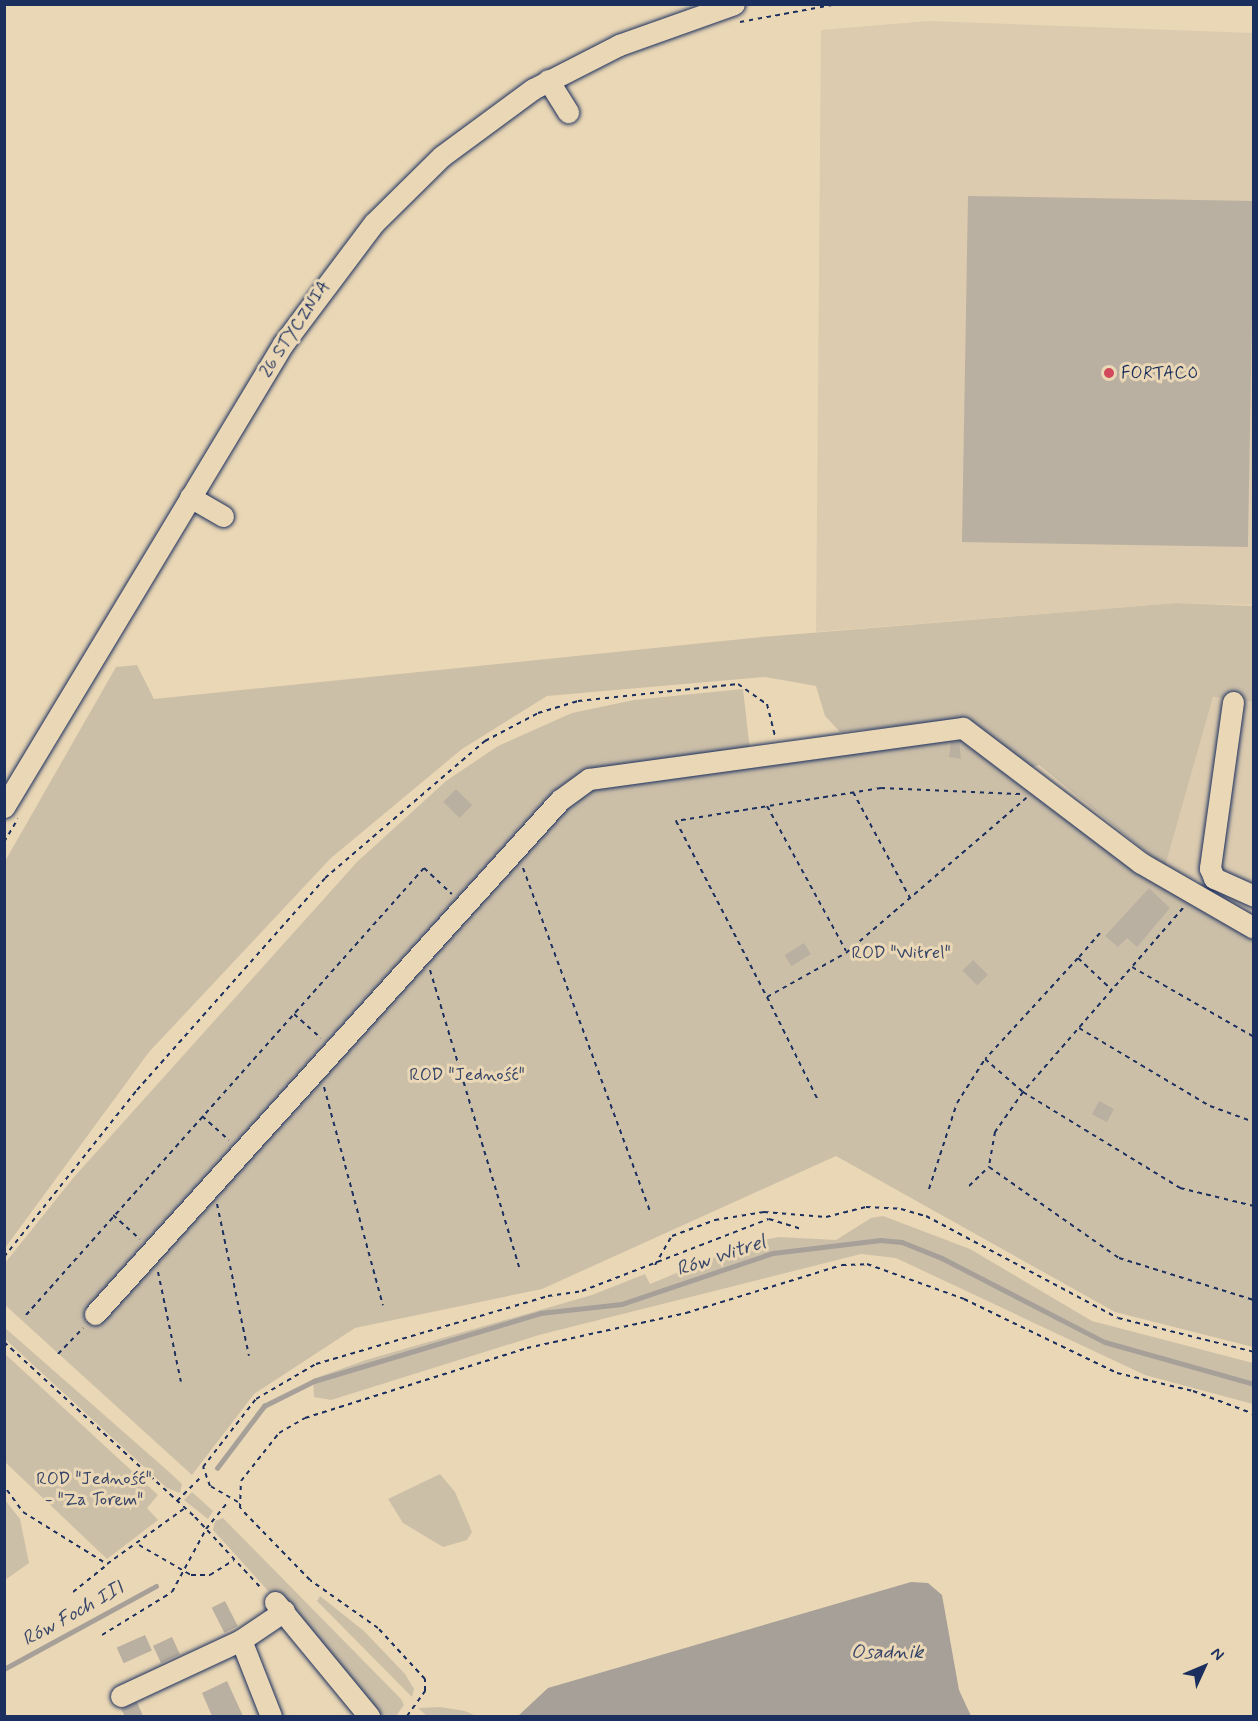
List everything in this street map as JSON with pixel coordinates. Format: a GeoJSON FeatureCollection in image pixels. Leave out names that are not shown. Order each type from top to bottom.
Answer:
{"type":"FeatureCollection","features":[{"type":"Feature","properties":{"kind":"street","name":"26 STYCZNIA"},"geometry":{"type":"LineString","coordinates":[[4,807],[283,344],[362,237],[456,145],[548,80],[641,36],[736,14]]}},
{"type":"Feature","properties":{"kind":"street"},"geometry":{"type":"LineString","coordinates":[[548,80],[568,112]]}},
{"type":"Feature","properties":{"kind":"street"},"geometry":{"type":"LineString","coordinates":[[190,497],[223,516]]}},
{"type":"Feature","properties":{"kind":"street"},"geometry":{"type":"LineString","coordinates":[[1233,702],[1210,868],[1214,878],[1251,889]]}},
{"type":"Feature","properties":{"kind":"street"},"geometry":{"type":"LineString","coordinates":[[95,1314],[560,800],[589,779],[779,750],[963,728],[1115,845],[1254,928]]}},
{"type":"Feature","properties":{"kind":"street"},"geometry":{"type":"LineString","coordinates":[[121,1696],[242,1640],[279,1606],[369,1716]]}},
{"type":"Feature","properties":{"kind":"street"},"geometry":{"type":"LineString","coordinates":[[242,1640],[271,1716]]}},
{"type":"Feature","properties":{"kind":"path"},"geometry":{"type":"LineString","coordinates":[[736,14],[837,4]]}},
{"type":"Feature","properties":{"kind":"path"},"geometry":{"type":"LineString","coordinates":[[1248,4],[1254,4]]}},
{"type":"Feature","properties":{"kind":"path"},"geometry":{"type":"LineString","coordinates":[[4,1257],[136,1090],[325,878],[485,741],[538,713],[578,702],[738,684],[767,704],[779,750]]}},
{"type":"Feature","properties":{"kind":"path"},"geometry":{"type":"LineString","coordinates":[[767,997],[846,952],[1030,795],[881,788],[676,821],[818,1100]]}},
{"type":"Feature","properties":{"kind":"path"},"geometry":{"type":"LineString","coordinates":[[854,792],[910,898]]}},
{"type":"Feature","properties":{"kind":"path"},"geometry":{"type":"LineString","coordinates":[[767,806],[846,952]]}},
{"type":"Feature","properties":{"kind":"path"},"geometry":{"type":"LineString","coordinates":[[516,849],[650,1212]]}},
{"type":"Feature","properties":{"kind":"path"},"geometry":{"type":"LineString","coordinates":[[26,1315],[424,868],[465,905]]}},
{"type":"Feature","properties":{"kind":"path"},"geometry":{"type":"LineString","coordinates":[[969,1186],[989,1167],[995,1132],[1023,1092],[1195,894]]}},
{"type":"Feature","properties":{"kind":"path"},"geometry":{"type":"LineString","coordinates":[[929,1189],[957,1103],[985,1059],[1100,933]]}},
{"type":"Feature","properties":{"kind":"path"},"geometry":{"type":"LineString","coordinates":[[424,950],[519,1267]]}},
{"type":"Feature","properties":{"kind":"path"},"geometry":{"type":"LineString","coordinates":[[1078,958],[1112,990]]}},
{"type":"Feature","properties":{"kind":"path"},"geometry":{"type":"LineString","coordinates":[[1132,967],[1254,1037]]}},
{"type":"Feature","properties":{"kind":"path"},"geometry":{"type":"LineString","coordinates":[[294,1014],[334,1050]]}},
{"type":"Feature","properties":{"kind":"path"},"geometry":{"type":"LineString","coordinates":[[1079,1028],[1210,1106],[1254,1122]]}},
{"type":"Feature","properties":{"kind":"path"},"geometry":{"type":"LineString","coordinates":[[985,1059],[1023,1092],[1180,1188],[1254,1206]]}},
{"type":"Feature","properties":{"kind":"path"},"geometry":{"type":"LineString","coordinates":[[319,1067],[382,1305]]}},
{"type":"Feature","properties":{"kind":"path"},"geometry":{"type":"LineString","coordinates":[[202,1116],[242,1152]]}},
{"type":"Feature","properties":{"kind":"path"},"geometry":{"type":"LineString","coordinates":[[989,1167],[1119,1258],[1254,1300]]}},
{"type":"Feature","properties":{"kind":"path"},"geometry":{"type":"LineString","coordinates":[[213,1184],[249,1356]]}},
{"type":"Feature","properties":{"kind":"path"},"geometry":{"type":"LineString","coordinates":[[655,1265],[672,1236],[715,1220],[764,1212],[826,1217],[866,1207],[901,1209],[926,1216],[1118,1318],[1254,1352]]}},
{"type":"Feature","properties":{"kind":"path"},"geometry":{"type":"LineString","coordinates":[[113,1215],[153,1251],[181,1382]]}},
{"type":"Feature","properties":{"kind":"path"},"geometry":{"type":"LineString","coordinates":[[177,1501],[202,1476],[248,1406],[316,1364],[548,1296],[582,1291],[655,1265],[769,1219],[802,1229]]}},
{"type":"Feature","properties":{"kind":"path"},"geometry":{"type":"LineString","coordinates":[[407,1716],[426,1691],[424,1678],[378,1628],[310,1580],[249,1522],[238,1502],[241,1481],[279,1433],[305,1418],[527,1348],[686,1313],[842,1265],[867,1264],[920,1280],[1117,1374],[1193,1391],[1254,1414]]}},
{"type":"Feature","properties":{"kind":"path"},"geometry":{"type":"LineString","coordinates":[[58,1354],[95,1314]]}},
{"type":"Feature","properties":{"kind":"path"},"geometry":{"type":"LineString","coordinates":[[4,1342],[185,1508],[279,1606]]}},
{"type":"Feature","properties":{"kind":"path"},"geometry":{"type":"LineString","coordinates":[[202,1476],[229,1501],[238,1502]]}},
{"type":"Feature","properties":{"kind":"path"},"geometry":{"type":"LineString","coordinates":[[7,1490],[23,1512],[111,1563]]}},
{"type":"Feature","properties":{"kind":"path"},"geometry":{"type":"LineString","coordinates":[[102,1635],[172,1592],[206,1529],[229,1501]]}},
{"type":"Feature","properties":{"kind":"path"},"geometry":{"type":"LineString","coordinates":[[73,1592],[139,1545],[185,1508]]}},
{"type":"Feature","properties":{"kind":"path"},"geometry":{"type":"LineString","coordinates":[[139,1545],[184,1572],[210,1575],[234,1560]]}},
{"type":"Feature","properties":{"kind":"shaded area"},"geometry":{"type":"Polygon","coordinates":[[[929,21],[1253,33],[1253,605],[1176,603],[816,632],[821,30],[929,21]]]}},
{"type":"Feature","properties":{"kind":"shaded area"},"geometry":{"type":"Polygon","coordinates":[[[1213,697],[1253,702],[1253,902],[1165,867],[1213,697]]]}},
{"type":"Feature","properties":{"kind":"green space"},"geometry":{"type":"Polygon","coordinates":[[[1176,603],[1253,606],[1253,702],[1213,697],[1165,867],[1039,765],[1027,769],[963,720],[840,732],[825,716],[816,686],[765,677],[547,696],[462,749],[331,858],[149,1052],[5,1248],[4,863],[116,667],[137,665],[154,699],[762,637],[1176,603]]]}},
{"type":"Feature","properties":{"kind":"green space"},"geometry":{"type":"Polygon","coordinates":[[[743,689],[751,759],[937,736],[974,740],[1253,931],[1253,1347],[1115,1312],[836,1156],[542,1289],[355,1328],[254,1394],[192,1475],[5,1305],[5,1263],[74,1177],[357,862],[446,781],[498,746],[572,713],[634,700],[743,689]]]}},
{"type":"Feature","properties":{"kind":"green space"},"geometry":{"type":"Polygon","coordinates":[[[883,1216],[970,1249],[1092,1321],[1253,1363],[1253,1404],[1145,1375],[896,1258],[861,1254],[539,1335],[331,1400],[314,1397],[313,1379],[366,1360],[592,1295],[645,1274],[650,1284],[752,1242],[779,1237],[836,1240],[871,1218],[883,1216]]]}},
{"type":"Feature","properties":{"kind":"green space"},"geometry":{"type":"Polygon","coordinates":[[[4,1327],[182,1484],[180,1493],[167,1488],[5,1339],[4,1327]]]}},
{"type":"Feature","properties":{"kind":"green space","name":"ROD \"Jedność\" - \"Za Torem\""},"geometry":{"type":"Polygon","coordinates":[[[4,1353],[158,1495],[147,1508],[158,1520],[107,1559],[5,1462],[4,1353]]]}},
{"type":"Feature","properties":{"kind":"green space"},"geometry":{"type":"Polygon","coordinates":[[[440,1474],[455,1492],[472,1532],[467,1540],[443,1547],[403,1523],[388,1499],[440,1474]]]}},
{"type":"Feature","properties":{"kind":"green space"},"geometry":{"type":"Polygon","coordinates":[[[192,1492],[213,1511],[208,1519],[184,1500],[192,1492]]]}},
{"type":"Feature","properties":{"kind":"green space"},"geometry":{"type":"Polygon","coordinates":[[[5,1500],[20,1519],[29,1563],[5,1580],[5,1500]]]}},
{"type":"Feature","properties":{"kind":"green space"},"geometry":{"type":"Polygon","coordinates":[[[223,1518],[401,1699],[404,1705],[396,1716],[375,1716],[355,1687],[213,1530],[215,1521],[223,1518]]]}},
{"type":"Feature","properties":{"kind":"green space"},"geometry":{"type":"Polygon","coordinates":[[[320,1596],[364,1631],[405,1674],[414,1689],[412,1697],[317,1601],[320,1596]]]}},
{"type":"Feature","properties":{"kind":"green space"},"geometry":{"type":"Polygon","coordinates":[[[440,1707],[465,1711],[476,1716],[427,1716],[418,1708],[440,1707]]]}},
{"type":"Feature","properties":{"kind":"water","name":"Osadnik"},"geometry":{"type":"Polygon","coordinates":[[[911,1582],[928,1583],[942,1595],[959,1690],[971,1716],[518,1716],[548,1688],[911,1582]]]}},
{"type":"Feature","properties":{"kind":"building","name":"FORTACO"},"geometry":{"type":"Polygon","coordinates":[[[968,196],[1254,201],[1248,547],[962,542],[968,196]]]}},
{"type":"Feature","properties":{"kind":"building"},"geometry":{"type":"Polygon","coordinates":[[[959,741],[961,759],[949,757],[951,742],[959,741]]]}},
{"type":"Feature","properties":{"kind":"building"},"geometry":{"type":"Polygon","coordinates":[[[456,789],[472,805],[460,818],[443,802],[456,789]]]}},
{"type":"Feature","properties":{"kind":"building"},"geometry":{"type":"Polygon","coordinates":[[[1149,888],[1170,908],[1137,947],[1127,938],[1118,947],[1105,936],[1149,888]]]}},
{"type":"Feature","properties":{"kind":"building"},"geometry":{"type":"Polygon","coordinates":[[[804,943],[811,954],[791,966],[784,955],[804,943]]]}},
{"type":"Feature","properties":{"kind":"building"},"geometry":{"type":"Polygon","coordinates":[[[973,960],[988,975],[977,985],[962,971],[973,960]]]}},
{"type":"Feature","properties":{"kind":"building"},"geometry":{"type":"Polygon","coordinates":[[[1099,1101],[1114,1109],[1107,1122],[1092,1114],[1099,1101]]]}},
{"type":"Feature","properties":{"kind":"building"},"geometry":{"type":"Polygon","coordinates":[[[225,1601],[238,1626],[224,1633],[212,1608],[225,1601]]]}},
{"type":"Feature","properties":{"kind":"building"},"geometry":{"type":"Polygon","coordinates":[[[145,1635],[152,1651],[124,1663],[117,1648],[145,1635]]]}},
{"type":"Feature","properties":{"kind":"building"},"geometry":{"type":"Polygon","coordinates":[[[172,1637],[180,1654],[161,1663],[153,1646],[172,1637]]]}},
{"type":"Feature","properties":{"kind":"building"},"geometry":{"type":"Polygon","coordinates":[[[227,1681],[243,1716],[212,1716],[202,1693],[227,1681]]]}},
{"type":"Feature","properties":{"kind":"building"},"geometry":{"type":"Polygon","coordinates":[[[137,1702],[143,1716],[125,1716],[121,1709],[137,1702]]]}},
{"type":"Feature","properties":{"kind":"waterway","name":"Rów Witrel"},"geometry":{"type":"LineString","coordinates":[[217,1468],[264,1406],[314,1381],[540,1313],[622,1304],[773,1253],[880,1240],[902,1242],[942,1258],[1105,1342],[1254,1384]]}},
{"type":"Feature","properties":{"kind":"waterway","name":"Rów Foch III"},"geometry":{"type":"LineString","coordinates":[[4,1669],[156,1586]]}},
{"type":"Feature","properties":{"kind":"place","name":"FORTACO"},"geometry":{"type":"Point","coordinates":[1109,373]}},
{"type":"Feature","properties":{"kind":"park label","name":"ROD \"Witrel\""},"geometry":{"type":"Point","coordinates":[901,953]}},
{"type":"Feature","properties":{"kind":"park label","name":"ROD \"Jedność\""},"geometry":{"type":"Point","coordinates":[467,1075]}}]}
